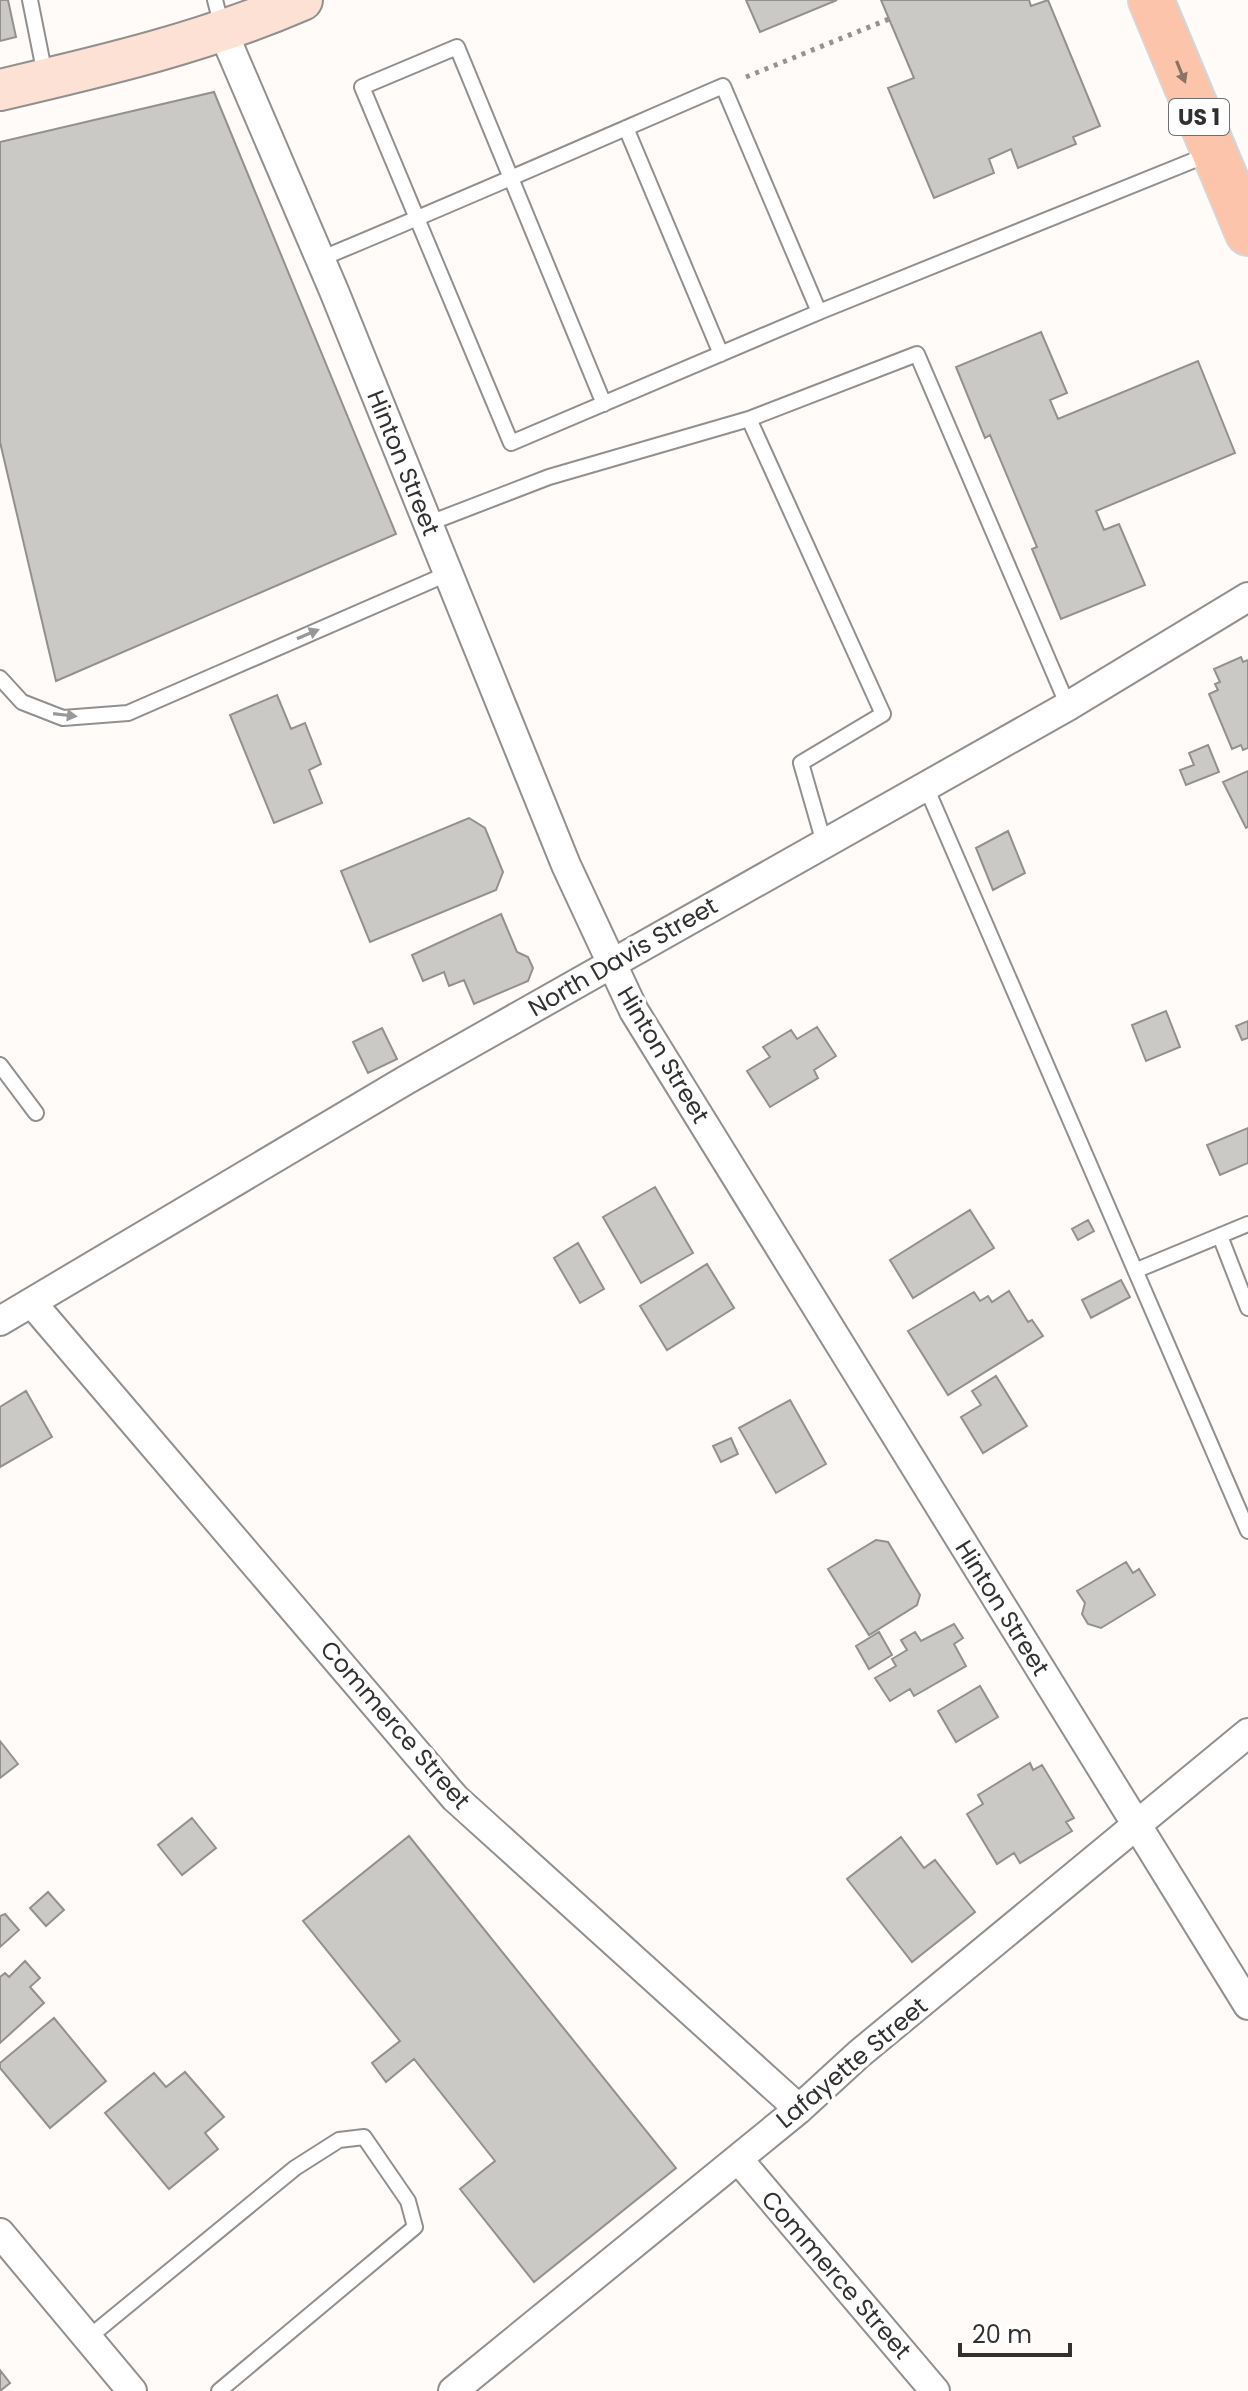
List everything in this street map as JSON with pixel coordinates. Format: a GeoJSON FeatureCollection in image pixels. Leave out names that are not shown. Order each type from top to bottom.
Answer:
{"type":"FeatureCollection","features":[{"type":"Feature","properties":{"kind":"main road"},"geometry":{"type":"LineString","coordinates":[[0,90],[46,79],[219,16],[302,0]]}},
{"type":"Feature","properties":{"kind":"main road","name":"US 1"},"geometry":{"type":"LineString","coordinates":[[1151,0],[1248,233]]}},
{"type":"Feature","properties":{"kind":"street","name":"Hinton Street"},"geometry":{"type":"LineString","coordinates":[[219,16],[447,574],[610,963],[634,1011],[1248,2005]]}},
{"type":"Feature","properties":{"kind":"street","name":"North Davis Street"},"geometry":{"type":"LineString","coordinates":[[0,1321],[610,963],[1068,706],[1248,597]]}},
{"type":"Feature","properties":{"kind":"street","name":"Commerce Street"},"geometry":{"type":"LineString","coordinates":[[32,1303],[455,1798],[799,2109]]}},
{"type":"Feature","properties":{"kind":"street","name":"Lafayette Street"},"geometry":{"type":"LineString","coordinates":[[453,2391],[799,2109],[859,2054],[1248,1733]]}},
{"type":"Feature","properties":{"kind":"street","name":"Commerce Street"},"geometry":{"type":"LineString","coordinates":[[738,2159],[935,2391]]}},
{"type":"Feature","properties":{"kind":"street"},"geometry":{"type":"LineString","coordinates":[[0,2233],[132,2391]]}},
{"type":"Feature","properties":{"kind":"lane"},"geometry":{"type":"LineString","coordinates":[[30,0],[46,79]]}},
{"type":"Feature","properties":{"kind":"lane"},"geometry":{"type":"LineString","coordinates":[[604,404],[457,47],[362,87],[511,443],[604,404],[819,312],[1214,152]]}},
{"type":"Feature","properties":{"kind":"lane"},"geometry":{"type":"LineString","coordinates":[[320,259],[723,86],[819,312]]}},
{"type":"Feature","properties":{"kind":"lane"},"geometry":{"type":"LineString","coordinates":[[626,128],[721,354]]}},
{"type":"Feature","properties":{"kind":"lane"},"geometry":{"type":"LineString","coordinates":[[427,524],[549,477],[749,419],[917,354],[1068,706]]}},
{"type":"Feature","properties":{"kind":"lane"},"geometry":{"type":"LineString","coordinates":[[749,419],[883,714],[801,763],[824,843]]}},
{"type":"Feature","properties":{"kind":"lane"},"geometry":{"type":"LineString","coordinates":[[0,678],[22,702],[63,718],[128,713],[447,574]]}},
{"type":"Feature","properties":{"kind":"lane"},"geometry":{"type":"LineString","coordinates":[[926,787],[1248,1531]]}},
{"type":"Feature","properties":{"kind":"lane"},"geometry":{"type":"LineString","coordinates":[[0,1065],[36,1113]]}},
{"type":"Feature","properties":{"kind":"lane"},"geometry":{"type":"LineString","coordinates":[[1137,1270],[1248,1224]]}},
{"type":"Feature","properties":{"kind":"lane"},"geometry":{"type":"LineString","coordinates":[[1220,1236],[1248,1308]]}},
{"type":"Feature","properties":{"kind":"lane"},"geometry":{"type":"LineString","coordinates":[[88,2338],[295,2168],[339,2140],[364,2137],[408,2201],[415,2227],[219,2391]]}},
{"type":"Feature","properties":{"kind":"path"},"geometry":{"type":"LineString","coordinates":[[723,86],[889,19]]}},
{"type":"Feature","properties":{"kind":"building"},"geometry":{"type":"Polygon","coordinates":[[[0,0],[8,0],[16,37],[0,41],[0,0]]]}},
{"type":"Feature","properties":{"kind":"building"},"geometry":{"type":"Polygon","coordinates":[[[746,0],[837,0],[760,32],[746,0]]]}},
{"type":"Feature","properties":{"kind":"building"},"geometry":{"type":"Polygon","coordinates":[[[881,0],[1029,0],[1031,6],[1048,0],[1100,126],[1073,137],[1076,144],[1018,168],[1011,149],[989,159],[994,173],[934,198],[888,88],[914,78],[881,0]]]}},
{"type":"Feature","properties":{"kind":"building"},"geometry":{"type":"Polygon","coordinates":[[[214,92],[396,534],[56,681],[0,442],[0,142],[214,92]]]}},
{"type":"Feature","properties":{"kind":"building"},"geometry":{"type":"Polygon","coordinates":[[[1041,332],[1067,393],[1050,400],[1058,419],[1198,361],[1235,453],[1096,511],[1104,530],[1119,524],[1145,585],[1061,619],[1032,549],[1037,547],[990,435],[985,438],[956,367],[1041,332]]]}},
{"type":"Feature","properties":{"kind":"building"},"geometry":{"type":"Polygon","coordinates":[[[1241,657],[1243,662],[1248,660],[1248,748],[1243,750],[1241,745],[1232,749],[1209,694],[1218,690],[1215,684],[1220,682],[1214,669],[1241,657]]]}},
{"type":"Feature","properties":{"kind":"building"},"geometry":{"type":"Polygon","coordinates":[[[277,695],[291,729],[305,723],[321,764],[309,770],[322,803],[274,823],[230,715],[277,695]]]}},
{"type":"Feature","properties":{"kind":"building"},"geometry":{"type":"Polygon","coordinates":[[[1208,745],[1219,772],[1186,785],[1180,770],[1194,765],[1189,753],[1208,745]]]}},
{"type":"Feature","properties":{"kind":"building"},"geometry":{"type":"Polygon","coordinates":[[[1248,771],[1248,827],[1246,828],[1223,782],[1248,771]]]}},
{"type":"Feature","properties":{"kind":"building"},"geometry":{"type":"Polygon","coordinates":[[[469,818],[485,828],[503,872],[496,890],[370,942],[341,871],[469,818]]]}},
{"type":"Feature","properties":{"kind":"building"},"geometry":{"type":"Polygon","coordinates":[[[1008,831],[1025,873],[993,890],[976,848],[1008,831]]]}},
{"type":"Feature","properties":{"kind":"building"},"geometry":{"type":"Polygon","coordinates":[[[501,914],[517,952],[528,957],[533,968],[528,981],[474,1004],[464,980],[449,986],[444,972],[423,981],[412,955],[501,914]]]}},
{"type":"Feature","properties":{"kind":"building"},"geometry":{"type":"Polygon","coordinates":[[[1166,1011],[1180,1047],[1146,1061],[1132,1025],[1166,1011]]]}},
{"type":"Feature","properties":{"kind":"building"},"geometry":{"type":"Polygon","coordinates":[[[1248,1021],[1248,1038],[1242,1040],[1236,1026],[1248,1021]]]}},
{"type":"Feature","properties":{"kind":"building"},"geometry":{"type":"Polygon","coordinates":[[[817,1027],[836,1056],[814,1070],[818,1078],[770,1107],[747,1071],[770,1057],[763,1047],[791,1030],[797,1039],[817,1027]]]}},
{"type":"Feature","properties":{"kind":"building"},"geometry":{"type":"Polygon","coordinates":[[[382,1028],[397,1059],[368,1073],[353,1042],[382,1028]]]}},
{"type":"Feature","properties":{"kind":"building"},"geometry":{"type":"Polygon","coordinates":[[[1248,1128],[1248,1163],[1220,1175],[1207,1145],[1248,1128]]]}},
{"type":"Feature","properties":{"kind":"building"},"geometry":{"type":"Polygon","coordinates":[[[655,1187],[693,1253],[641,1283],[603,1217],[655,1187]]]}},
{"type":"Feature","properties":{"kind":"building"},"geometry":{"type":"Polygon","coordinates":[[[970,1210],[994,1248],[913,1298],[890,1260],[970,1210]]]}},
{"type":"Feature","properties":{"kind":"building"},"geometry":{"type":"Polygon","coordinates":[[[1088,1220],[1094,1231],[1078,1240],[1072,1229],[1088,1220]]]}},
{"type":"Feature","properties":{"kind":"building"},"geometry":{"type":"Polygon","coordinates":[[[578,1243],[604,1289],[580,1303],[554,1258],[578,1243]]]}},
{"type":"Feature","properties":{"kind":"building"},"geometry":{"type":"Polygon","coordinates":[[[707,1264],[734,1308],[667,1350],[640,1306],[707,1264]]]}},
{"type":"Feature","properties":{"kind":"building"},"geometry":{"type":"Polygon","coordinates":[[[1121,1280],[1130,1297],[1091,1318],[1082,1300],[1121,1280]]]}},
{"type":"Feature","properties":{"kind":"building"},"geometry":{"type":"Polygon","coordinates":[[[1009,1291],[1028,1322],[1032,1320],[1043,1336],[948,1395],[908,1331],[974,1292],[980,1301],[988,1296],[992,1302],[1009,1291]]]}},
{"type":"Feature","properties":{"kind":"building"},"geometry":{"type":"Polygon","coordinates":[[[996,1376],[1027,1426],[983,1453],[961,1417],[981,1405],[972,1391],[996,1376]]]}},
{"type":"Feature","properties":{"kind":"building"},"geometry":{"type":"Polygon","coordinates":[[[26,1391],[52,1437],[0,1467],[0,1407],[26,1391]]]}},
{"type":"Feature","properties":{"kind":"building"},"geometry":{"type":"Polygon","coordinates":[[[790,1400],[826,1464],[776,1493],[739,1428],[790,1400]]]}},
{"type":"Feature","properties":{"kind":"building"},"geometry":{"type":"Polygon","coordinates":[[[731,1438],[738,1454],[721,1462],[713,1446],[731,1438]]]}},
{"type":"Feature","properties":{"kind":"building"},"geometry":{"type":"Polygon","coordinates":[[[876,1540],[888,1542],[920,1595],[917,1605],[869,1635],[828,1569],[876,1540]]]}},
{"type":"Feature","properties":{"kind":"building"},"geometry":{"type":"Polygon","coordinates":[[[1126,1562],[1133,1573],[1139,1569],[1155,1595],[1101,1628],[1088,1624],[1082,1614],[1085,1603],[1077,1591],[1126,1562]]]}},
{"type":"Feature","properties":{"kind":"building"},"geometry":{"type":"Polygon","coordinates":[[[954,1624],[963,1638],[954,1644],[966,1666],[914,1696],[910,1689],[890,1701],[875,1678],[896,1666],[892,1659],[907,1650],[901,1640],[915,1632],[921,1641],[954,1624]]]}},
{"type":"Feature","properties":{"kind":"building"},"geometry":{"type":"Polygon","coordinates":[[[879,1632],[892,1655],[869,1669],[856,1646],[879,1632]]]}},
{"type":"Feature","properties":{"kind":"building"},"geometry":{"type":"Polygon","coordinates":[[[980,1686],[998,1717],[956,1742],[938,1711],[980,1686]]]}},
{"type":"Feature","properties":{"kind":"building"},"geometry":{"type":"Polygon","coordinates":[[[0,1741],[18,1764],[0,1778],[0,1741]]]}},
{"type":"Feature","properties":{"kind":"building"},"geometry":{"type":"Polygon","coordinates":[[[1030,1763],[1033,1770],[1042,1765],[1074,1818],[1066,1822],[1072,1831],[1020,1863],[1014,1853],[997,1864],[967,1814],[983,1804],[978,1795],[1030,1763]]]}},
{"type":"Feature","properties":{"kind":"building"},"geometry":{"type":"Polygon","coordinates":[[[192,1818],[216,1848],[182,1875],[158,1845],[192,1818]]]}},
{"type":"Feature","properties":{"kind":"building"},"geometry":{"type":"Polygon","coordinates":[[[409,1836],[676,2168],[534,2282],[460,2189],[495,2161],[414,2059],[386,2082],[372,2063],[400,2041],[303,1921],[409,1836]]]}},
{"type":"Feature","properties":{"kind":"building"},"geometry":{"type":"Polygon","coordinates":[[[901,1837],[924,1868],[935,1860],[975,1912],[912,1962],[847,1879],[901,1837]]]}},
{"type":"Feature","properties":{"kind":"building"},"geometry":{"type":"Polygon","coordinates":[[[48,1892],[64,1910],[46,1926],[30,1908],[48,1892]]]}},
{"type":"Feature","properties":{"kind":"building"},"geometry":{"type":"Polygon","coordinates":[[[5,1914],[19,1930],[0,1947],[0,1916],[5,1914]]]}},
{"type":"Feature","properties":{"kind":"building"},"geometry":{"type":"Polygon","coordinates":[[[25,1961],[40,1978],[30,1987],[44,2003],[0,2043],[0,1977],[5,1973],[9,1977],[25,1961]]]}},
{"type":"Feature","properties":{"kind":"building"},"geometry":{"type":"Polygon","coordinates":[[[54,2018],[106,2081],[50,2128],[0,2068],[0,2063],[54,2018]]]}},
{"type":"Feature","properties":{"kind":"building"},"geometry":{"type":"Polygon","coordinates":[[[185,2072],[224,2117],[205,2133],[218,2149],[169,2189],[105,2113],[154,2073],[166,2087],[185,2072]]]}},
{"type":"Feature","properties":{"kind":"building"},"geometry":{"type":"Polygon","coordinates":[[[0,2370],[10,2383],[0,2391],[0,2370]]]}}]}
